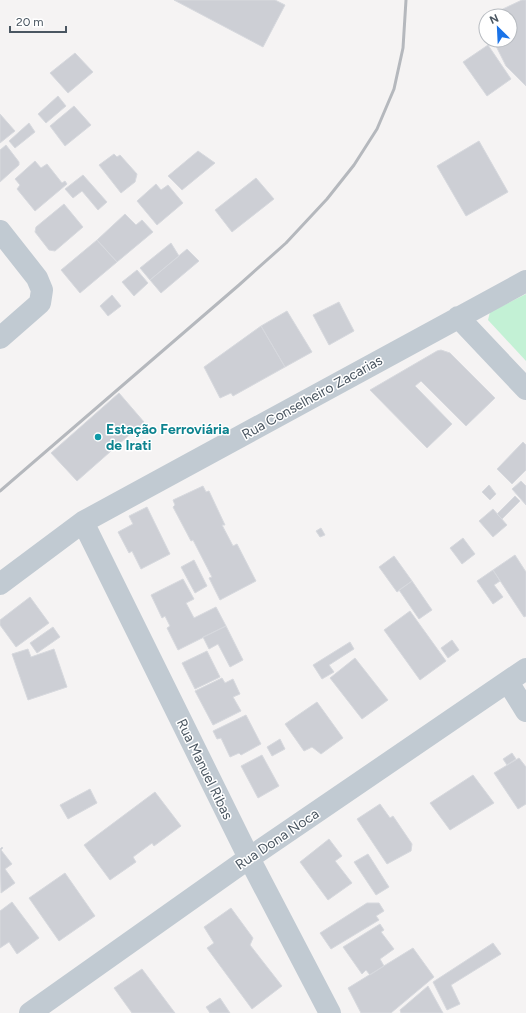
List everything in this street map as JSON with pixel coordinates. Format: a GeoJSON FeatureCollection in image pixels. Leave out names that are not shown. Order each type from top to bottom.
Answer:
{"type":"FeatureCollection","features":[{"type":"Feature","properties":{"kind":"street"},"geometry":{"type":"LineString","coordinates":[[0,231],[37,278],[42,290],[40,303],[0,338]]}},
{"type":"Feature","properties":{"kind":"street","name":"Rua Conselheiro Zacarias"},"geometry":{"type":"LineString","coordinates":[[0,584],[83,522],[526,281]]}},
{"type":"Feature","properties":{"kind":"street"},"geometry":{"type":"LineString","coordinates":[[458,317],[526,389]]}},
{"type":"Feature","properties":{"kind":"street","name":"Rua Manuel Ribas"},"geometry":{"type":"LineString","coordinates":[[83,522],[249,858],[330,1013]]}},
{"type":"Feature","properties":{"kind":"street","name":"Rua Dona Noca"},"geometry":{"type":"LineString","coordinates":[[30,1013],[249,858],[526,670]]}},
{"type":"Feature","properties":{"kind":"street"},"geometry":{"type":"LineString","coordinates":[[508,682],[526,711]]}},
{"type":"Feature","properties":{"kind":"green space"},"geometry":{"type":"Polygon","coordinates":[[[526,294],[526,361],[488,320],[490,312],[526,294]]]}},
{"type":"Feature","properties":{"kind":"building"},"geometry":{"type":"Polygon","coordinates":[[[174,0],[275,0],[285,5],[263,47],[174,0]]]}},
{"type":"Feature","properties":{"kind":"building"},"geometry":{"type":"Polygon","coordinates":[[[522,0],[526,0],[526,86],[506,66],[497,48],[518,48],[518,8],[505,8],[522,0]]]}},
{"type":"Feature","properties":{"kind":"building"},"geometry":{"type":"Polygon","coordinates":[[[484,48],[490,48],[511,79],[487,96],[463,62],[484,48]]]}},
{"type":"Feature","properties":{"kind":"building"},"geometry":{"type":"Polygon","coordinates":[[[75,53],[93,72],[68,93],[50,73],[75,53]]]}},
{"type":"Feature","properties":{"kind":"building"},"geometry":{"type":"Polygon","coordinates":[[[58,96],[66,106],[46,123],[38,114],[58,96]]]}},
{"type":"Feature","properties":{"kind":"building"},"geometry":{"type":"Polygon","coordinates":[[[74,106],[91,125],[65,146],[50,126],[74,106]]]}},
{"type":"Feature","properties":{"kind":"building"},"geometry":{"type":"Polygon","coordinates":[[[0,114],[15,131],[0,143],[0,114]]]}},
{"type":"Feature","properties":{"kind":"building"},"geometry":{"type":"Polygon","coordinates":[[[29,123],[35,132],[15,148],[9,141],[29,123]]]}},
{"type":"Feature","properties":{"kind":"building"},"geometry":{"type":"Polygon","coordinates":[[[479,141],[508,192],[466,216],[437,166],[479,141]]]}},
{"type":"Feature","properties":{"kind":"building"},"geometry":{"type":"Polygon","coordinates":[[[6,145],[19,162],[19,165],[0,182],[0,150],[6,145]]]}},
{"type":"Feature","properties":{"kind":"building"},"geometry":{"type":"Polygon","coordinates":[[[198,151],[215,163],[182,190],[168,176],[198,151]]]}},
{"type":"Feature","properties":{"kind":"building"},"geometry":{"type":"Polygon","coordinates":[[[114,154],[117,157],[120,155],[137,174],[135,182],[121,193],[99,165],[114,154]]]}},
{"type":"Feature","properties":{"kind":"building"},"geometry":{"type":"Polygon","coordinates":[[[35,161],[41,168],[47,164],[62,183],[65,181],[67,184],[35,211],[17,189],[20,185],[15,179],[35,161]]]}},
{"type":"Feature","properties":{"kind":"building"},"geometry":{"type":"Polygon","coordinates":[[[83,175],[107,202],[98,210],[82,191],[73,198],[65,189],[83,175]]]}},
{"type":"Feature","properties":{"kind":"building"},"geometry":{"type":"Polygon","coordinates":[[[256,178],[274,199],[232,232],[215,210],[256,178]]]}},
{"type":"Feature","properties":{"kind":"building"},"geometry":{"type":"Polygon","coordinates":[[[156,184],[161,190],[168,185],[183,203],[157,225],[137,201],[156,184]]]}},
{"type":"Feature","properties":{"kind":"building"},"geometry":{"type":"Polygon","coordinates":[[[64,204],[83,227],[55,251],[49,250],[35,232],[36,227],[64,204]]]}},
{"type":"Feature","properties":{"kind":"building"},"geometry":{"type":"Polygon","coordinates":[[[125,214],[136,225],[142,220],[153,232],[117,262],[97,240],[125,214]]]}},
{"type":"Feature","properties":{"kind":"building"},"geometry":{"type":"Polygon","coordinates":[[[97,240],[117,262],[80,293],[61,270],[97,240]]]}},
{"type":"Feature","properties":{"kind":"building"},"geometry":{"type":"Polygon","coordinates":[[[171,243],[179,256],[150,280],[140,268],[171,243]]]}},
{"type":"Feature","properties":{"kind":"building"},"geometry":{"type":"Polygon","coordinates":[[[187,249],[199,261],[161,293],[150,280],[187,249]]]}},
{"type":"Feature","properties":{"kind":"building"},"geometry":{"type":"Polygon","coordinates":[[[137,270],[148,283],[134,296],[122,282],[137,270]]]}},
{"type":"Feature","properties":{"kind":"building"},"geometry":{"type":"Polygon","coordinates":[[[112,295],[121,306],[108,316],[100,306],[112,295]]]}},
{"type":"Feature","properties":{"kind":"building"},"geometry":{"type":"Polygon","coordinates":[[[339,302],[354,331],[329,345],[313,315],[339,302]]]}},
{"type":"Feature","properties":{"kind":"building"},"geometry":{"type":"Polygon","coordinates":[[[287,311],[312,352],[285,367],[261,326],[287,311]]]}},
{"type":"Feature","properties":{"kind":"building"},"geometry":{"type":"Polygon","coordinates":[[[261,326],[285,367],[233,396],[231,393],[220,398],[204,367],[261,326]]]}},
{"type":"Feature","properties":{"kind":"building"},"geometry":{"type":"Polygon","coordinates":[[[441,350],[450,353],[495,398],[466,426],[421,381],[415,386],[452,424],[427,448],[370,390],[441,350]]]}},
{"type":"Feature","properties":{"kind":"building","name":"Estação Ferroviária de Irati"},"geometry":{"type":"Polygon","coordinates":[[[119,393],[144,422],[77,481],[51,453],[119,393]]]}},
{"type":"Feature","properties":{"kind":"building"},"geometry":{"type":"Polygon","coordinates":[[[523,442],[526,445],[526,470],[512,484],[497,469],[523,442]]]}},
{"type":"Feature","properties":{"kind":"building"},"geometry":{"type":"Polygon","coordinates":[[[521,481],[526,486],[526,505],[512,489],[521,481]]]}},
{"type":"Feature","properties":{"kind":"building"},"geometry":{"type":"Polygon","coordinates":[[[489,485],[496,494],[490,500],[482,492],[489,485]]]}},
{"type":"Feature","properties":{"kind":"building"},"geometry":{"type":"Polygon","coordinates":[[[203,486],[206,492],[209,491],[225,525],[222,525],[233,546],[237,544],[256,581],[220,600],[209,578],[212,577],[193,540],[191,541],[173,507],[175,505],[173,500],[203,486]]]}},
{"type":"Feature","properties":{"kind":"building"},"geometry":{"type":"Polygon","coordinates":[[[515,496],[520,501],[502,519],[497,514],[515,496]]]}},
{"type":"Feature","properties":{"kind":"building"},"geometry":{"type":"Polygon","coordinates":[[[147,507],[170,554],[141,569],[132,551],[129,553],[118,532],[133,524],[129,516],[147,507]]]}},
{"type":"Feature","properties":{"kind":"building"},"geometry":{"type":"Polygon","coordinates":[[[493,509],[507,525],[493,537],[479,521],[493,509]]]}},
{"type":"Feature","properties":{"kind":"building"},"geometry":{"type":"Polygon","coordinates":[[[321,528],[325,535],[320,537],[316,531],[321,528]]]}},
{"type":"Feature","properties":{"kind":"building"},"geometry":{"type":"Polygon","coordinates":[[[463,538],[475,554],[462,564],[450,548],[463,538]]]}},
{"type":"Feature","properties":{"kind":"building"},"geometry":{"type":"Polygon","coordinates":[[[515,555],[526,572],[526,616],[524,617],[493,570],[515,555]]]}},
{"type":"Feature","properties":{"kind":"building"},"geometry":{"type":"Polygon","coordinates":[[[394,556],[412,581],[397,592],[379,567],[394,556]]]}},
{"type":"Feature","properties":{"kind":"building"},"geometry":{"type":"Polygon","coordinates":[[[194,560],[207,586],[195,593],[181,567],[194,560]]]}},
{"type":"Feature","properties":{"kind":"building"},"geometry":{"type":"Polygon","coordinates":[[[493,570],[500,581],[494,585],[503,597],[493,604],[477,581],[493,570]]]}},
{"type":"Feature","properties":{"kind":"building"},"geometry":{"type":"Polygon","coordinates":[[[183,579],[194,599],[186,603],[194,618],[216,607],[226,626],[178,650],[167,628],[170,626],[165,616],[162,618],[151,595],[183,579]]]}},
{"type":"Feature","properties":{"kind":"building"},"geometry":{"type":"Polygon","coordinates":[[[412,581],[432,610],[419,619],[399,590],[412,581]]]}},
{"type":"Feature","properties":{"kind":"building"},"geometry":{"type":"Polygon","coordinates":[[[30,597],[49,623],[16,647],[0,625],[0,620],[30,597]]]}},
{"type":"Feature","properties":{"kind":"building"},"geometry":{"type":"Polygon","coordinates":[[[410,611],[446,661],[420,680],[384,630],[410,611]]]}},
{"type":"Feature","properties":{"kind":"building"},"geometry":{"type":"Polygon","coordinates":[[[226,626],[243,660],[230,667],[218,644],[209,649],[203,637],[226,626]]]}},
{"type":"Feature","properties":{"kind":"building"},"geometry":{"type":"Polygon","coordinates":[[[53,627],[60,637],[37,653],[30,643],[53,627]]]}},
{"type":"Feature","properties":{"kind":"building"},"geometry":{"type":"Polygon","coordinates":[[[452,640],[459,650],[448,658],[441,648],[452,640]]]}},
{"type":"Feature","properties":{"kind":"building"},"geometry":{"type":"Polygon","coordinates":[[[350,642],[354,649],[329,665],[334,672],[322,679],[313,665],[350,642]]]}},
{"type":"Feature","properties":{"kind":"building"},"geometry":{"type":"Polygon","coordinates":[[[28,649],[31,657],[54,649],[67,687],[28,700],[12,654],[28,649]]]}},
{"type":"Feature","properties":{"kind":"building"},"geometry":{"type":"Polygon","coordinates":[[[207,651],[220,677],[195,689],[182,663],[207,651]]]}},
{"type":"Feature","properties":{"kind":"building"},"geometry":{"type":"Polygon","coordinates":[[[355,658],[388,700],[362,719],[330,678],[355,658]]]}},
{"type":"Feature","properties":{"kind":"building"},"geometry":{"type":"Polygon","coordinates":[[[222,678],[225,683],[233,679],[240,694],[233,697],[241,711],[213,725],[195,691],[222,678]]]}},
{"type":"Feature","properties":{"kind":"building"},"geometry":{"type":"Polygon","coordinates":[[[317,702],[343,738],[321,754],[312,747],[304,751],[285,724],[317,702]]]}},
{"type":"Feature","properties":{"kind":"building"},"geometry":{"type":"Polygon","coordinates":[[[246,715],[261,744],[241,755],[239,753],[230,757],[221,738],[217,739],[213,731],[246,715]]]}},
{"type":"Feature","properties":{"kind":"building"},"geometry":{"type":"Polygon","coordinates":[[[280,739],[285,749],[272,756],[267,747],[280,739]]]}},
{"type":"Feature","properties":{"kind":"building"},"geometry":{"type":"Polygon","coordinates":[[[512,753],[516,759],[507,765],[503,759],[512,753]]]}},
{"type":"Feature","properties":{"kind":"building"},"geometry":{"type":"Polygon","coordinates":[[[262,755],[279,786],[258,798],[241,766],[262,755]]]}},
{"type":"Feature","properties":{"kind":"building"},"geometry":{"type":"Polygon","coordinates":[[[519,758],[526,767],[526,804],[518,809],[494,773],[519,758]]]}},
{"type":"Feature","properties":{"kind":"building"},"geometry":{"type":"Polygon","coordinates":[[[473,775],[494,803],[450,830],[430,803],[473,775]]]}},
{"type":"Feature","properties":{"kind":"building"},"geometry":{"type":"Polygon","coordinates":[[[90,789],[97,803],[68,819],[60,805],[90,789]]]}},
{"type":"Feature","properties":{"kind":"building"},"geometry":{"type":"Polygon","coordinates":[[[155,792],[181,826],[154,846],[152,843],[133,857],[136,862],[110,880],[84,845],[155,792]]]}},
{"type":"Feature","properties":{"kind":"building"},"geometry":{"type":"Polygon","coordinates":[[[380,804],[390,818],[393,816],[412,844],[411,851],[387,864],[357,819],[380,804]]]}},
{"type":"Feature","properties":{"kind":"building"},"geometry":{"type":"Polygon","coordinates":[[[329,839],[342,856],[335,861],[352,883],[328,900],[300,862],[329,839]]]}},
{"type":"Feature","properties":{"kind":"building"},"geometry":{"type":"Polygon","coordinates":[[[2,847],[3,848],[1,850],[12,864],[5,869],[15,883],[1,893],[0,849],[2,847]]]}},
{"type":"Feature","properties":{"kind":"building"},"geometry":{"type":"Polygon","coordinates":[[[368,854],[389,887],[376,895],[354,862],[368,854]]]}},
{"type":"Feature","properties":{"kind":"building"},"geometry":{"type":"Polygon","coordinates":[[[65,873],[95,916],[59,941],[29,898],[65,873]]]}},
{"type":"Feature","properties":{"kind":"building"},"geometry":{"type":"Polygon","coordinates":[[[12,902],[39,938],[17,954],[9,942],[0,948],[0,911],[12,902]]]}},
{"type":"Feature","properties":{"kind":"building"},"geometry":{"type":"Polygon","coordinates":[[[367,903],[379,903],[384,911],[376,916],[379,920],[331,949],[320,933],[367,903]]]}},
{"type":"Feature","properties":{"kind":"building"},"geometry":{"type":"Polygon","coordinates":[[[231,908],[253,938],[250,945],[282,986],[252,1009],[207,948],[214,943],[204,927],[231,908]]]}},
{"type":"Feature","properties":{"kind":"building"},"geometry":{"type":"Polygon","coordinates":[[[380,924],[384,930],[381,932],[394,949],[380,959],[384,966],[370,975],[366,970],[362,974],[343,947],[380,924]]]}},
{"type":"Feature","properties":{"kind":"building"},"geometry":{"type":"Polygon","coordinates":[[[493,943],[501,954],[451,985],[460,1004],[447,1010],[433,982],[493,943]]]}},
{"type":"Feature","properties":{"kind":"building"},"geometry":{"type":"Polygon","coordinates":[[[413,948],[434,977],[391,1013],[361,1013],[348,988],[413,948]]]}},
{"type":"Feature","properties":{"kind":"building"},"geometry":{"type":"Polygon","coordinates":[[[142,969],[175,1013],[132,1013],[114,988],[142,969]]]}},
{"type":"Feature","properties":{"kind":"building"},"geometry":{"type":"Polygon","coordinates":[[[428,986],[443,1013],[401,1013],[400,1010],[428,986]]]}},
{"type":"Feature","properties":{"kind":"building"},"geometry":{"type":"Polygon","coordinates":[[[220,998],[230,1013],[210,1013],[206,1007],[220,998]]]}},
{"type":"Feature","properties":{"kind":"railway"},"geometry":{"type":"LineString","coordinates":[[0,491],[239,285],[286,243],[327,199],[354,165],[377,129],[394,89],[403,48],[406,0]]}},
{"type":"Feature","properties":{"kind":"place","name":"Estação Ferroviária de Irati"},"geometry":{"type":"Point","coordinates":[98,437]}}]}
